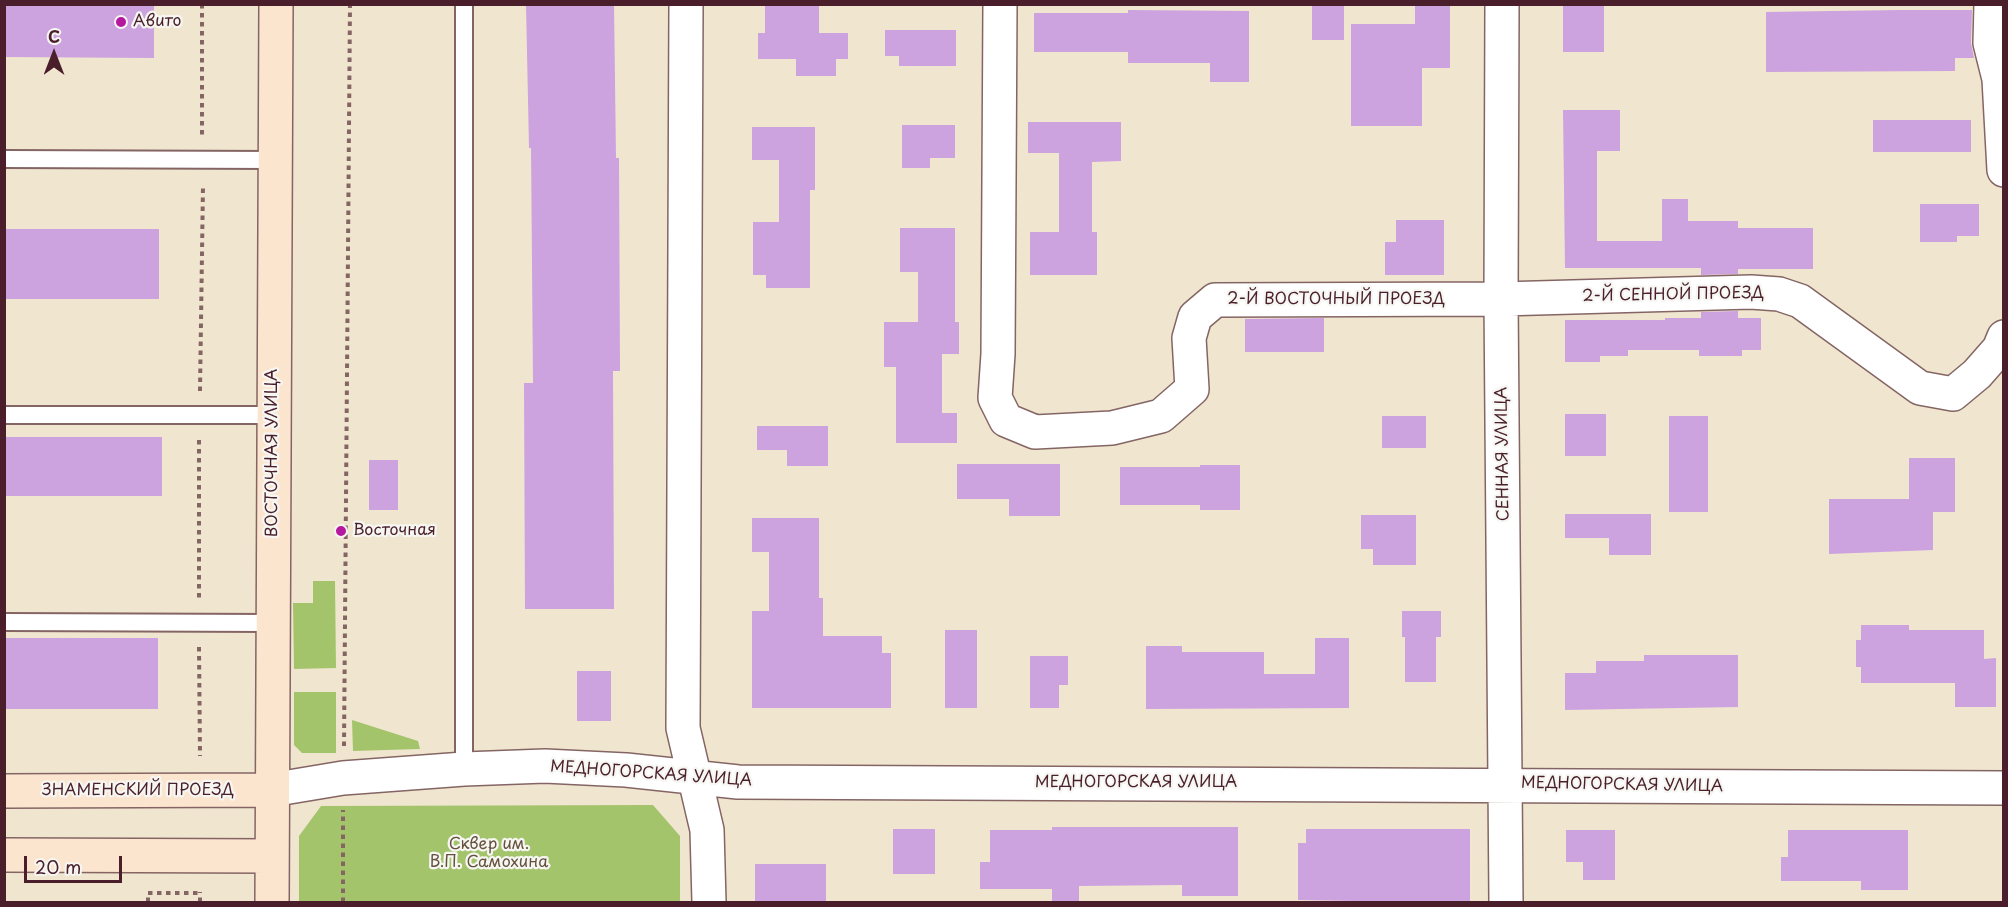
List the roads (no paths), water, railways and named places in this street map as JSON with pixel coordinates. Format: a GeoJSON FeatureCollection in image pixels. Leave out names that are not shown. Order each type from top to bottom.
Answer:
{"type":"FeatureCollection","features":[{"type":"Feature","properties":{"kind":"main road","name":"ВОСТОЧНАЯ УЛИЦА"},"geometry":{"type":"LineString","coordinates":[[272,903],[272,415],[276,4]]}},
{"type":"Feature","properties":{"kind":"main road","name":"ЗНАМЕНСКИЙ ПРОЕЗД"},"geometry":{"type":"LineString","coordinates":[[4,791],[271,790]]}},
{"type":"Feature","properties":{"kind":"main road"},"geometry":{"type":"LineString","coordinates":[[4,855],[271,856]]}},
{"type":"Feature","properties":{"kind":"street"},"geometry":{"type":"LineString","coordinates":[[686,4],[683,728],[707,830],[710,903]]}},
{"type":"Feature","properties":{"kind":"street","name":"2-Й ВОСТОЧНЫЙ ПРОЕЗД"},"geometry":{"type":"LineString","coordinates":[[1000,4],[998,354],[995,398],[1006,420],[1035,432],[1112,428],[1161,416],[1192,389],[1190,338],[1194,317],[1215,300],[1501,299]]}},
{"type":"Feature","properties":{"kind":"street","name":"СЕННАЯ УЛИЦА"},"geometry":{"type":"LineString","coordinates":[[1502,4],[1501,299],[1506,903]]}},
{"type":"Feature","properties":{"kind":"street"},"geometry":{"type":"LineString","coordinates":[[1991,4],[1990,43],[1999,79],[2004,170]]}},
{"type":"Feature","properties":{"kind":"street","name":"2-Й СЕННОЙ ПРОЕЗД"},"geometry":{"type":"LineString","coordinates":[[1501,299],[1750,292],[1779,294],[1800,301],[1920,388],[1953,394],[1977,374],[1999,349],[2004,336]]}},
{"type":"Feature","properties":{"kind":"street","name":"МЕДНОГОРСКАЯ УЛИЦА"},"geometry":{"type":"LineString","coordinates":[[271,790],[343,778],[464,769],[545,766],[626,770],[738,782],[2004,788]]}},
{"type":"Feature","properties":{"kind":"lane"},"geometry":{"type":"LineString","coordinates":[[464,4],[464,769]]}},
{"type":"Feature","properties":{"kind":"lane"},"geometry":{"type":"LineString","coordinates":[[4,159],[276,160]]}},
{"type":"Feature","properties":{"kind":"lane"},"geometry":{"type":"LineString","coordinates":[[4,415],[272,415]]}},
{"type":"Feature","properties":{"kind":"lane"},"geometry":{"type":"LineString","coordinates":[[4,622],[272,623]]}},
{"type":"Feature","properties":{"kind":"place","name":"Авито"},"geometry":{"type":"Point","coordinates":[121,22]}},
{"type":"Feature","properties":{"kind":"place","name":"Восточная"},"geometry":{"type":"Point","coordinates":[341,531]}},
{"type":"Feature","properties":{"kind":"park label","name":"Сквер им. В.П. Самохина"},"geometry":{"type":"Point","coordinates":[489,854]}}]}
